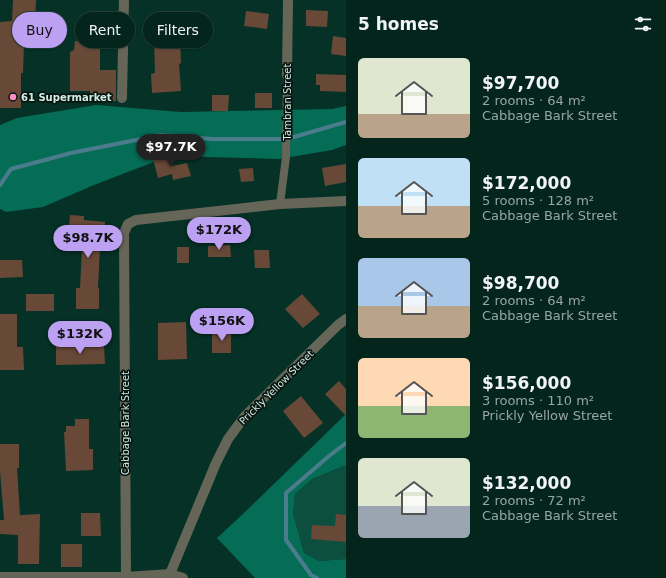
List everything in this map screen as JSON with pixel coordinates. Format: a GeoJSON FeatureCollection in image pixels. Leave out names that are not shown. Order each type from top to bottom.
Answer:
{"type":"FeatureCollection","features":[{"type":"Feature","properties":{"kind":"street"},"geometry":{"type":"LineString","coordinates":[[122,98],[124,0]]}},
{"type":"Feature","properties":{"kind":"street","name":"Tambran Street"},"geometry":{"type":"LineString","coordinates":[[287,75],[288,0]]}},
{"type":"Feature","properties":{"kind":"street","name":"Cabbage Bark Street"},"geometry":{"type":"LineString","coordinates":[[126,578],[124,233],[128,224],[136,220],[280,204],[346,201]]}},
{"type":"Feature","properties":{"kind":"street","name":"Prickly Yellow Street"},"geometry":{"type":"LineString","coordinates":[[170,574],[216,463],[228,439],[245,416],[338,325],[346,319]]}},
{"type":"Feature","properties":{"kind":"street"},"geometry":{"type":"LineString","coordinates":[[0,577],[126,578],[170,574],[183,578]]}},
{"type":"Feature","properties":{"kind":"lane","name":"Tambran Street"},"geometry":{"type":"LineString","coordinates":[[280,204],[286,157],[287,75]]}},
{"type":"Feature","properties":{"kind":"green space"},"geometry":{"type":"Polygon","coordinates":[[[96,105],[181,112],[332,109],[346,106],[346,145],[332,150],[279,159],[172,155],[94,185],[43,207],[6,212],[0,209],[0,125],[17,118],[96,105]]]}},
{"type":"Feature","properties":{"kind":"green space"},"geometry":{"type":"Polygon","coordinates":[[[346,414],[346,465],[312,479],[295,494],[293,514],[304,553],[319,561],[346,559],[346,578],[255,578],[217,538],[346,414]]]}},
{"type":"Feature","properties":{"kind":"green space"},"geometry":{"type":"Polygon","coordinates":[[[346,465],[346,559],[319,561],[304,553],[293,515],[295,494],[312,479],[346,465]]]}},
{"type":"Feature","properties":{"kind":"building"},"geometry":{"type":"Polygon","coordinates":[[[13,0],[36,0],[35,12],[12,12],[13,0]]]}},
{"type":"Feature","properties":{"kind":"building"},"geometry":{"type":"Polygon","coordinates":[[[306,10],[328,11],[327,27],[306,26],[306,10]]]}},
{"type":"Feature","properties":{"kind":"building"},"geometry":{"type":"Polygon","coordinates":[[[246,11],[269,14],[267,29],[244,26],[246,11]]]}},
{"type":"Feature","properties":{"kind":"building"},"geometry":{"type":"Polygon","coordinates":[[[12,21],[12,48],[24,48],[23,73],[21,73],[21,108],[0,108],[0,22],[12,21]]]}},
{"type":"Feature","properties":{"kind":"building"},"geometry":{"type":"Polygon","coordinates":[[[333,36],[346,38],[346,56],[331,54],[333,36]]]}},
{"type":"Feature","properties":{"kind":"building"},"geometry":{"type":"Polygon","coordinates":[[[75,41],[75,48],[100,48],[100,70],[116,70],[116,101],[90,101],[90,91],[70,91],[70,52],[74,50],[75,41]]]}},
{"type":"Feature","properties":{"kind":"building"},"geometry":{"type":"Polygon","coordinates":[[[154,48],[180,48],[181,63],[179,64],[181,91],[152,93],[151,74],[155,73],[154,48]]]}},
{"type":"Feature","properties":{"kind":"building"},"geometry":{"type":"Polygon","coordinates":[[[316,74],[346,75],[346,92],[320,91],[320,85],[316,85],[316,74]]]}},
{"type":"Feature","properties":{"kind":"building"},"geometry":{"type":"Polygon","coordinates":[[[255,93],[272,93],[272,108],[255,108],[255,93]]]}},
{"type":"Feature","properties":{"kind":"building"},"geometry":{"type":"Polygon","coordinates":[[[212,95],[229,95],[228,111],[212,111],[212,95]]]}},
{"type":"Feature","properties":{"kind":"building"},"geometry":{"type":"Polygon","coordinates":[[[170,155],[173,166],[187,163],[191,176],[173,180],[172,174],[158,178],[153,159],[170,155]]]}},
{"type":"Feature","properties":{"kind":"building"},"geometry":{"type":"Polygon","coordinates":[[[346,164],[346,182],[325,186],[322,168],[346,164]]]}},
{"type":"Feature","properties":{"kind":"building"},"geometry":{"type":"Polygon","coordinates":[[[253,168],[254,181],[241,182],[239,169],[253,168]]]}},
{"type":"Feature","properties":{"kind":"building"},"geometry":{"type":"Polygon","coordinates":[[[70,215],[84,216],[84,220],[105,222],[103,247],[100,247],[98,288],[99,309],[76,309],[76,288],[80,288],[82,249],[77,249],[77,242],[68,241],[70,215]]]}},
{"type":"Feature","properties":{"kind":"building"},"geometry":{"type":"Polygon","coordinates":[[[230,245],[231,257],[208,257],[208,246],[230,245]]]}},
{"type":"Feature","properties":{"kind":"building"},"geometry":{"type":"Polygon","coordinates":[[[177,247],[189,247],[189,263],[177,263],[177,247]]]}},
{"type":"Feature","properties":{"kind":"building"},"geometry":{"type":"Polygon","coordinates":[[[254,250],[269,250],[270,268],[255,268],[254,250]]]}},
{"type":"Feature","properties":{"kind":"building"},"geometry":{"type":"Polygon","coordinates":[[[0,260],[22,260],[23,277],[0,278],[0,260]]]}},
{"type":"Feature","properties":{"kind":"building"},"geometry":{"type":"Polygon","coordinates":[[[26,294],[54,294],[54,311],[26,311],[26,294]]]}},
{"type":"Feature","properties":{"kind":"building"},"geometry":{"type":"Polygon","coordinates":[[[302,294],[320,314],[303,328],[285,309],[302,294]]]}},
{"type":"Feature","properties":{"kind":"building"},"geometry":{"type":"Polygon","coordinates":[[[0,314],[17,314],[17,347],[23,347],[24,370],[0,370],[0,314]]]}},
{"type":"Feature","properties":{"kind":"building"},"geometry":{"type":"Polygon","coordinates":[[[186,322],[187,359],[158,360],[158,323],[186,322]]]}},
{"type":"Feature","properties":{"kind":"building"},"geometry":{"type":"Polygon","coordinates":[[[212,332],[231,332],[231,353],[212,353],[212,332]]]}},
{"type":"Feature","properties":{"kind":"building"},"geometry":{"type":"Polygon","coordinates":[[[104,345],[105,364],[56,365],[56,346],[104,345]]]}},
{"type":"Feature","properties":{"kind":"building"},"geometry":{"type":"Polygon","coordinates":[[[339,381],[346,389],[346,416],[325,394],[339,381]]]}},
{"type":"Feature","properties":{"kind":"building"},"geometry":{"type":"Polygon","coordinates":[[[301,396],[323,423],[304,438],[283,411],[301,396]]]}},
{"type":"Feature","properties":{"kind":"building"},"geometry":{"type":"Polygon","coordinates":[[[75,419],[89,419],[89,449],[93,449],[93,470],[66,471],[64,432],[66,432],[66,426],[75,426],[75,419]]]}},
{"type":"Feature","properties":{"kind":"building"},"geometry":{"type":"Polygon","coordinates":[[[0,444],[19,444],[19,468],[17,468],[20,515],[40,514],[39,564],[18,564],[18,535],[0,534],[0,520],[4,520],[0,471],[0,444]]]}},
{"type":"Feature","properties":{"kind":"building"},"geometry":{"type":"Polygon","coordinates":[[[81,513],[100,513],[101,536],[81,536],[81,513]]]}},
{"type":"Feature","properties":{"kind":"building"},"geometry":{"type":"Polygon","coordinates":[[[336,514],[346,515],[346,542],[311,539],[312,525],[335,526],[336,514]]]}},
{"type":"Feature","properties":{"kind":"building"},"geometry":{"type":"Polygon","coordinates":[[[61,544],[82,544],[82,567],[61,567],[61,544]]]}},
{"type":"Feature","properties":{"kind":"waterway"},"geometry":{"type":"LineString","coordinates":[[0,185],[11,169],[71,153],[161,135],[212,139],[287,139],[346,122]]}},
{"type":"Feature","properties":{"kind":"waterway"},"geometry":{"type":"LineString","coordinates":[[317,578],[311,575],[286,540],[286,493],[346,443]]}},
{"type":"Feature","properties":{"kind":"place","name":"61 Supermarket"},"geometry":{"type":"Point","coordinates":[13,97]}}]}
